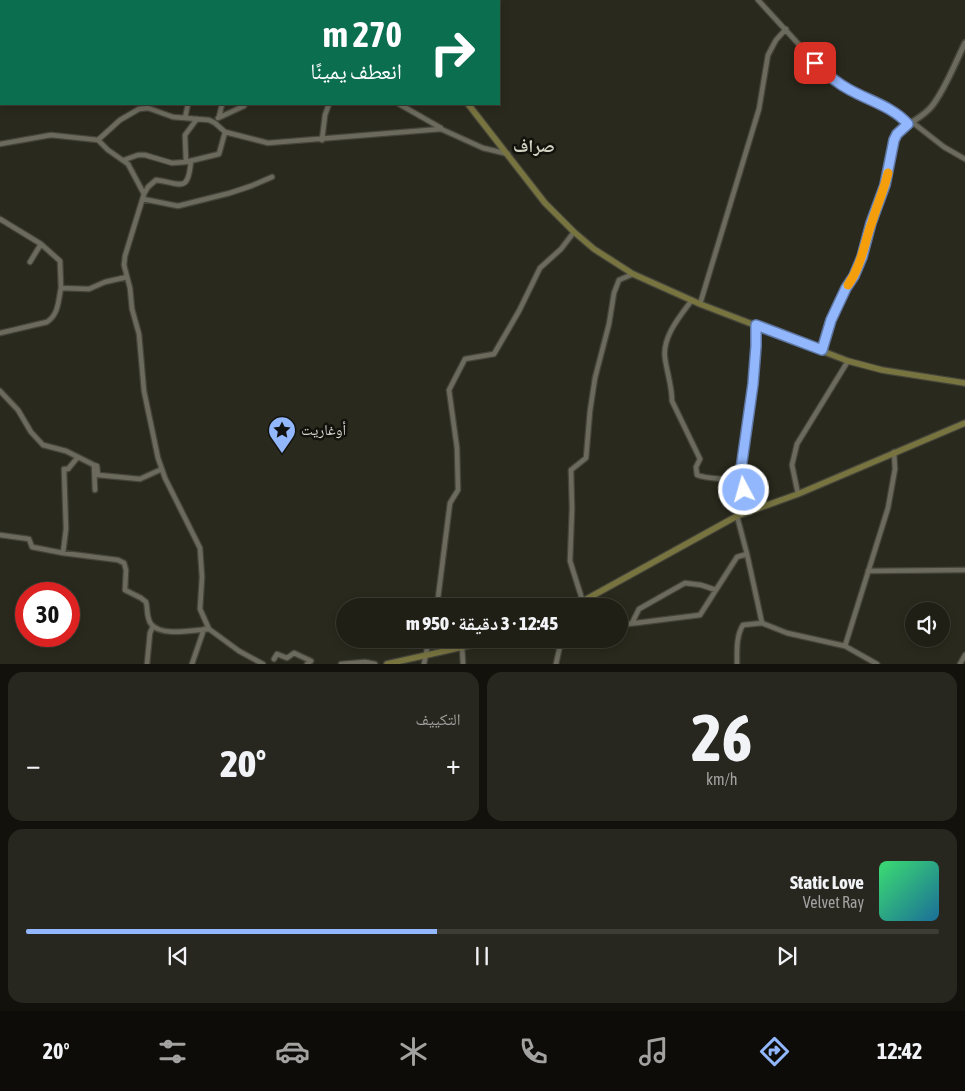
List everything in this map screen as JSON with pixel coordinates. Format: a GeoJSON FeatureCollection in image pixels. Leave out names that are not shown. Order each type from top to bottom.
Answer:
{"type":"FeatureCollection","features":[{"type":"Feature","properties":{"kind":"main road"},"geometry":{"type":"LineString","coordinates":[[469,105],[545,203],[594,249],[633,274],[700,304],[848,361],[882,370],[965,383]]}},
{"type":"Feature","properties":{"kind":"main road"},"geometry":{"type":"LineString","coordinates":[[588,598],[737,516],[798,494],[965,423]]}},
{"type":"Feature","properties":{"kind":"main road"},"geometry":{"type":"LineString","coordinates":[[387,664],[453,648]]}},
{"type":"Feature","properties":{"kind":"street"},"geometry":{"type":"LineString","coordinates":[[758,0],[828,76],[849,90],[888,108],[944,147],[965,159]]}},
{"type":"Feature","properties":{"kind":"street"},"geometry":{"type":"LineString","coordinates":[[700,304],[759,108],[768,55],[776,40],[786,29]]}},
{"type":"Feature","properties":{"kind":"street"},"geometry":{"type":"LineString","coordinates":[[822,350],[831,320],[862,257],[871,223],[885,185],[894,140],[897,134],[933,105],[965,43]]}},
{"type":"Feature","properties":{"kind":"street"},"geometry":{"type":"LineString","coordinates":[[185,118],[188,105]]}},
{"type":"Feature","properties":{"kind":"street"},"geometry":{"type":"LineString","coordinates":[[215,123],[222,105]]}},
{"type":"Feature","properties":{"kind":"street"},"geometry":{"type":"LineString","coordinates":[[322,140],[325,115],[329,105]]}},
{"type":"Feature","properties":{"kind":"street"},"geometry":{"type":"LineString","coordinates":[[401,105],[441,129],[483,148],[508,154]]}},
{"type":"Feature","properties":{"kind":"street"},"geometry":{"type":"LineString","coordinates":[[98,140],[120,120],[148,106],[167,115],[209,120],[225,132],[268,143],[441,129]]}},
{"type":"Feature","properties":{"kind":"street"},"geometry":{"type":"LineString","coordinates":[[218,118],[237,106]]}},
{"type":"Feature","properties":{"kind":"street"},"geometry":{"type":"LineString","coordinates":[[192,664],[206,629],[200,609],[202,577],[200,548],[158,458],[144,391],[139,334],[132,309],[130,288],[124,265],[125,256],[144,197],[152,182],[156,180],[177,185],[187,182],[189,177],[185,135],[197,119]]}},
{"type":"Feature","properties":{"kind":"street"},"geometry":{"type":"LineString","coordinates":[[124,160],[138,155],[145,155],[172,163],[219,154],[225,132]]}},
{"type":"Feature","properties":{"kind":"street"},"geometry":{"type":"LineString","coordinates":[[0,144],[51,135],[98,140],[108,150],[128,164],[144,197],[178,206],[230,193],[272,177]]}},
{"type":"Feature","properties":{"kind":"street"},"geometry":{"type":"LineString","coordinates":[[0,219],[41,244],[60,261],[61,288],[53,318],[46,322],[0,333]]}},
{"type":"Feature","properties":{"kind":"street"},"geometry":{"type":"LineString","coordinates":[[438,598],[450,504],[458,490],[457,448],[448,390],[465,359],[494,354],[519,311],[540,268],[561,249],[574,232]]}},
{"type":"Feature","properties":{"kind":"street"},"geometry":{"type":"LineString","coordinates":[[30,262],[41,244]]}},
{"type":"Feature","properties":{"kind":"street"},"geometry":{"type":"LineString","coordinates":[[582,598],[570,561],[571,470],[586,458],[595,378],[609,324],[614,293],[619,280],[633,274]]}},
{"type":"Feature","properties":{"kind":"street"},"geometry":{"type":"LineString","coordinates":[[61,288],[83,290],[105,282],[127,278]]}},
{"type":"Feature","properties":{"kind":"street"},"geometry":{"type":"LineString","coordinates":[[692,300],[675,322],[665,347],[664,357],[672,392],[672,401],[700,460],[696,467],[697,475],[707,478],[731,479],[739,483],[744,490],[744,510],[737,516],[762,623]]}},
{"type":"Feature","properties":{"kind":"street"},"geometry":{"type":"LineString","coordinates":[[739,483],[753,384],[756,325]]}},
{"type":"Feature","properties":{"kind":"street"},"geometry":{"type":"LineString","coordinates":[[798,494],[792,465],[797,444],[848,361]]}},
{"type":"Feature","properties":{"kind":"street"},"geometry":{"type":"LineString","coordinates":[[0,391],[18,410],[31,432],[43,445],[60,449],[97,466],[98,480],[95,488],[94,465]]}},
{"type":"Feature","properties":{"kind":"street"},"geometry":{"type":"LineString","coordinates":[[846,646],[888,508],[894,469],[894,452]]}},
{"type":"Feature","properties":{"kind":"street"},"geometry":{"type":"LineString","coordinates":[[63,553],[66,529],[64,469],[68,468],[78,457]]}},
{"type":"Feature","properties":{"kind":"street"},"geometry":{"type":"LineString","coordinates":[[98,475],[140,479],[162,469]]}},
{"type":"Feature","properties":{"kind":"street"},"geometry":{"type":"LineString","coordinates":[[0,535],[29,539],[32,547],[118,560],[124,563],[126,570],[125,590],[146,602],[147,616],[157,629],[170,632],[206,629],[263,664]]}},
{"type":"Feature","properties":{"kind":"street"},"geometry":{"type":"LineString","coordinates":[[628,624],[700,615],[737,557],[747,554]]}},
{"type":"Feature","properties":{"kind":"street"},"geometry":{"type":"LineString","coordinates":[[868,571],[965,570]]}},
{"type":"Feature","properties":{"kind":"street"},"geometry":{"type":"LineString","coordinates":[[632,623],[639,609],[686,583],[716,590]]}},
{"type":"Feature","properties":{"kind":"street"},"geometry":{"type":"LineString","coordinates":[[737,664],[738,641],[741,628],[762,623],[787,634],[846,646],[877,664]]}},
{"type":"Feature","properties":{"kind":"street"},"geometry":{"type":"LineString","coordinates":[[147,664],[150,633],[153,626]]}},
{"type":"Feature","properties":{"kind":"street"},"geometry":{"type":"LineString","coordinates":[[424,664],[427,648]]}},
{"type":"Feature","properties":{"kind":"street"},"geometry":{"type":"LineString","coordinates":[[462,648],[463,664]]}},
{"type":"Feature","properties":{"kind":"street"},"geometry":{"type":"LineString","coordinates":[[556,664],[560,648]]}},
{"type":"Feature","properties":{"kind":"street"},"geometry":{"type":"LineString","coordinates":[[274,658],[276,654],[287,658],[294,653],[311,661],[307,664]]}},
{"type":"Feature","properties":{"kind":"street"},"geometry":{"type":"LineString","coordinates":[[960,664],[965,655]]}},
{"type":"Feature","properties":{"kind":"street"},"geometry":{"type":"LineString","coordinates":[[341,664],[364,662],[375,664]]}},
{"type":"Feature","properties":{"kind":"slow traffic"},"geometry":{"type":"LineString","coordinates":[[848,285],[862,257],[888,173]]}},
{"type":"Feature","properties":{"kind":"place","name":"أوغاريت"},"geometry":{"type":"Point","coordinates":[282,454]}},
{"type":"Feature","properties":{"kind":"district","name":"صراف"},"geometry":{"type":"Point","coordinates":[534,146]}},
{"type":"Feature","properties":{"kind":"route"},"geometry":{"type":"LineString","coordinates":[[744,490],[739,483],[753,384],[756,325],[822,350],[831,320],[862,257],[871,223],[885,185],[894,140],[897,134],[908,124],[888,108],[849,90],[828,76],[815,63]]}}]}
